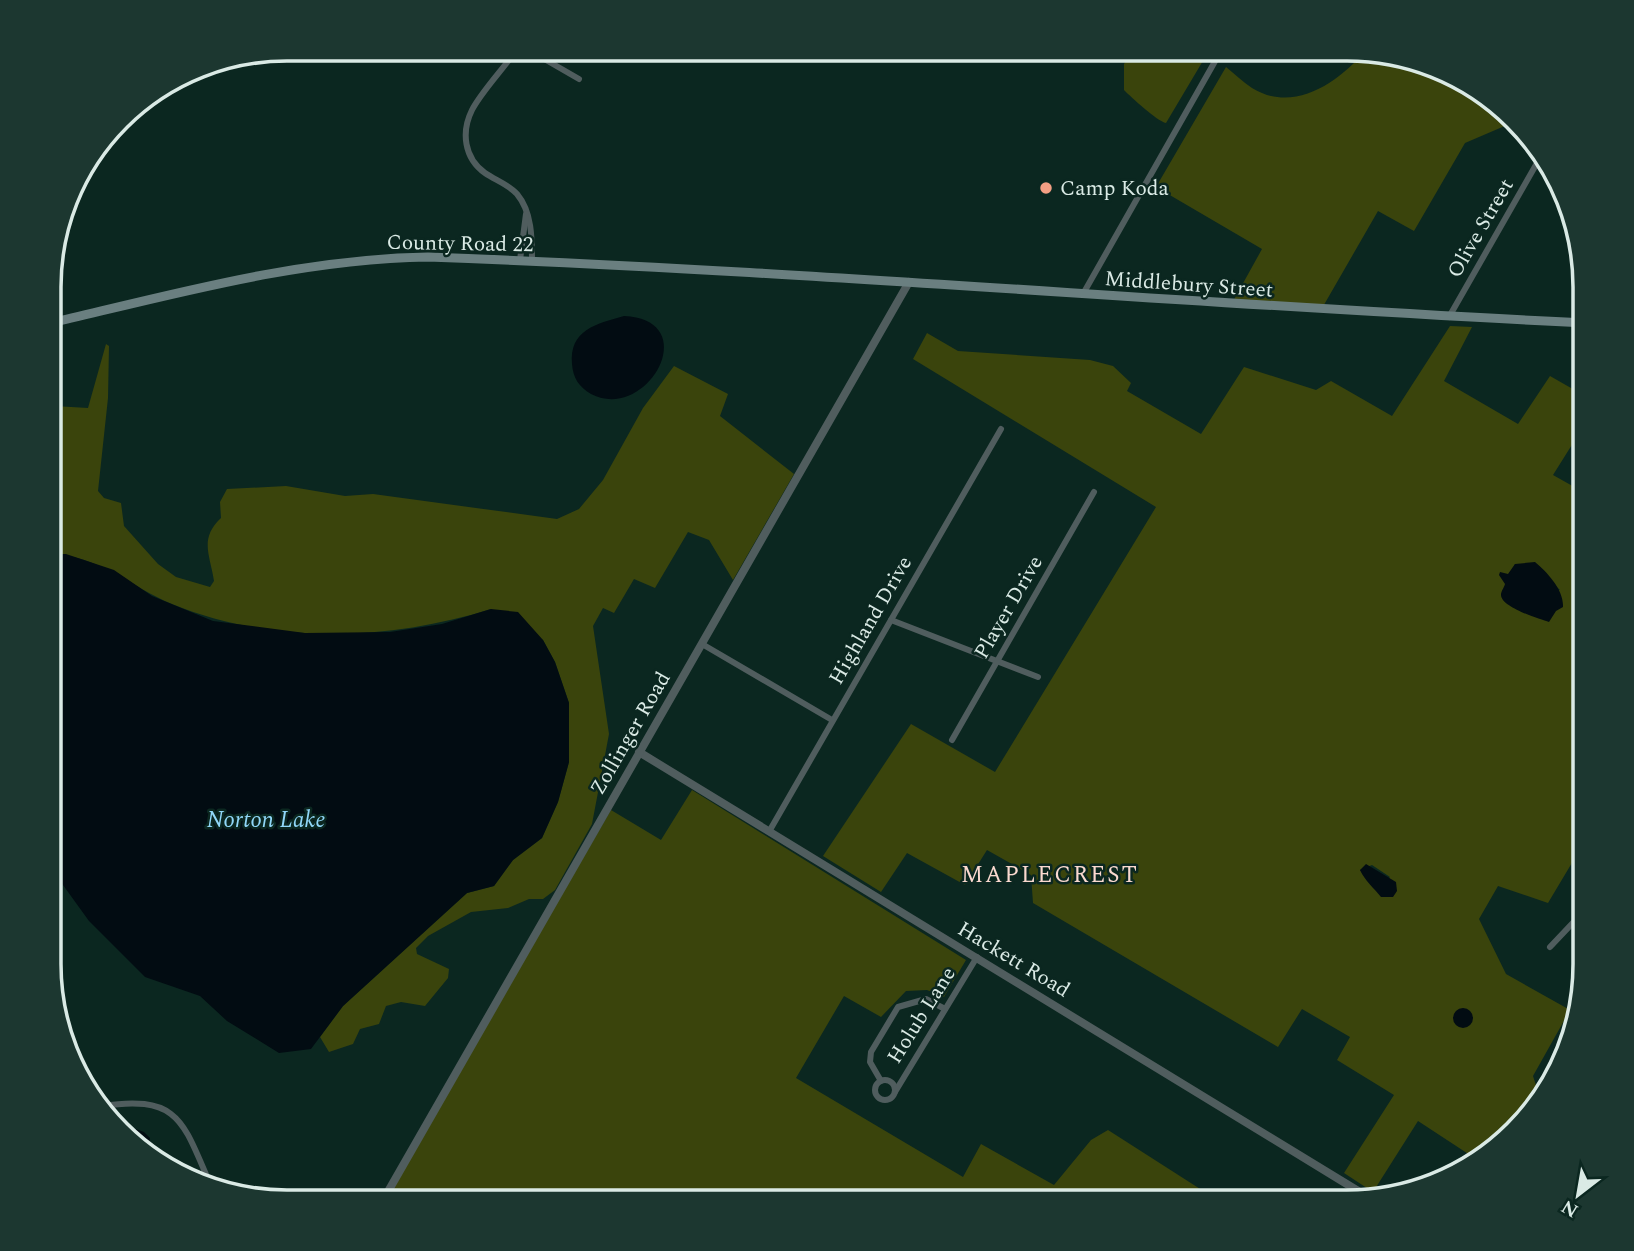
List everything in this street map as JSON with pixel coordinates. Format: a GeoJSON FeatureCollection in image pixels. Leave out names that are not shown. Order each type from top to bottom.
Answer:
{"type":"FeatureCollection","features":[{"type":"Feature","properties":{"kind":"main road","name":"County Road 22"},"geometry":{"type":"LineString","coordinates":[[61,321],[213,285],[306,268],[401,257],[791,273]]}},
{"type":"Feature","properties":{"kind":"main road","name":"Middlebury Street"},"geometry":{"type":"LineString","coordinates":[[791,273],[1083,294],[1573,322]]}},
{"type":"Feature","properties":{"kind":"street"},"geometry":{"type":"LineString","coordinates":[[508,61],[473,107],[465,133],[468,149],[477,166],[517,194],[532,228],[532,261]]}},
{"type":"Feature","properties":{"kind":"street"},"geometry":{"type":"LineString","coordinates":[[548,61],[579,79]]}},
{"type":"Feature","properties":{"kind":"street"},"geometry":{"type":"LineString","coordinates":[[1083,294],[1215,62]]}},
{"type":"Feature","properties":{"kind":"street","name":"Olive Street"},"geometry":{"type":"LineString","coordinates":[[1449,317],[1536,164]]}},
{"type":"Feature","properties":{"kind":"street"},"geometry":{"type":"LineString","coordinates":[[520,260],[526,214]]}},
{"type":"Feature","properties":{"kind":"street","name":"Zollinger Road"},"geometry":{"type":"LineString","coordinates":[[389,1189],[909,282]]}},
{"type":"Feature","properties":{"kind":"street","name":"Highland Drive"},"geometry":{"type":"LineString","coordinates":[[770,830],[1001,429]]}},
{"type":"Feature","properties":{"kind":"street","name":"Player Drive"},"geometry":{"type":"LineString","coordinates":[[952,740],[1094,492]]}},
{"type":"Feature","properties":{"kind":"street"},"geometry":{"type":"LineString","coordinates":[[891,620],[996,663],[1038,677]]}},
{"type":"Feature","properties":{"kind":"street"},"geometry":{"type":"LineString","coordinates":[[702,644],[832,720]]}},
{"type":"Feature","properties":{"kind":"street","name":"Hackett Road"},"geometry":{"type":"LineString","coordinates":[[639,752],[1356,1189]]}},
{"type":"Feature","properties":{"kind":"street"},"geometry":{"type":"LineString","coordinates":[[1550,947],[1572,923]]}},
{"type":"Feature","properties":{"kind":"street","name":"Holub Lane"},"geometry":{"type":"LineString","coordinates":[[895,1092],[977,957]]}},
{"type":"Feature","properties":{"kind":"street"},"geometry":{"type":"LineString","coordinates":[[881,1081],[870,1062],[871,1052],[898,1007],[926,999],[945,1009]]}},
{"type":"Feature","properties":{"kind":"street"},"geometry":{"type":"LineString","coordinates":[[881,1081],[892,1082],[895,1092],[889,1099],[880,1098],[876,1091],[881,1081]]}},
{"type":"Feature","properties":{"kind":"street"},"geometry":{"type":"LineString","coordinates":[[111,1105],[133,1102],[158,1105],[174,1114],[184,1126],[206,1175]]}},
{"type":"Feature","properties":{"kind":"green space"},"geometry":{"type":"Polygon","coordinates":[[[1125,62],[1202,62],[1166,123],[1151,114],[1124,90],[1125,62]]]}},
{"type":"Feature","properties":{"kind":"green space"},"geometry":{"type":"Polygon","coordinates":[[[1355,62],[1391,66],[1433,78],[1472,99],[1506,126],[1465,143],[1414,231],[1378,211],[1321,310],[1231,305],[1262,249],[1156,187],[1226,67],[1252,88],[1284,98],[1315,91],[1355,62]]]}},
{"type":"Feature","properties":{"kind":"green space"},"geometry":{"type":"Polygon","coordinates":[[[1450,326],[1472,327],[1444,381],[1518,424],[1550,376],[1573,389],[1573,443],[1553,475],[1573,486],[1572,863],[1548,903],[1498,886],[1479,919],[1506,974],[1568,1009],[1566,1017],[1533,1076],[1536,1087],[1507,1124],[1468,1154],[1418,1121],[1376,1187],[1367,1188],[1344,1173],[1394,1095],[1337,1060],[1350,1037],[1302,1009],[1278,1047],[1033,903],[1031,875],[987,850],[965,885],[907,853],[881,892],[823,856],[911,724],[995,772],[1156,507],[913,359],[927,333],[958,351],[1090,360],[1113,366],[1131,383],[1127,391],[1201,434],[1244,367],[1316,390],[1331,381],[1392,416],[1450,326]],[[1515,564],[1501,595],[1560,590],[1538,568],[1515,564]],[[1372,865],[1360,870],[1378,892],[1390,877],[1372,865]]]}},
{"type":"Feature","properties":{"kind":"green space"},"geometry":{"type":"Polygon","coordinates":[[[106,344],[109,346],[108,398],[98,491],[104,498],[121,503],[124,526],[158,564],[176,577],[210,587],[214,581],[208,540],[221,518],[220,502],[227,489],[286,486],[345,496],[373,494],[557,519],[579,509],[603,480],[643,408],[674,366],[728,394],[720,416],[794,474],[733,580],[709,540],[688,532],[655,588],[634,579],[614,613],[603,608],[593,626],[609,734],[592,824],[555,890],[543,899],[529,899],[508,908],[471,912],[428,936],[416,948],[417,954],[449,969],[448,978],[425,1006],[401,1002],[386,1006],[379,1024],[360,1029],[353,1044],[329,1052],[320,1037],[343,1006],[467,893],[494,886],[513,860],[542,838],[558,802],[569,762],[569,703],[555,662],[543,640],[491,609],[452,620],[372,632],[331,634],[250,627],[172,604],[99,566],[61,555],[61,406],[88,408],[106,344]]]}},
{"type":"Feature","properties":{"kind":"green space"},"geometry":{"type":"Polygon","coordinates":[[[692,790],[966,960],[944,997],[927,990],[906,991],[881,1017],[844,996],[796,1078],[963,1177],[981,1144],[1054,1185],[1091,1140],[1108,1130],[1202,1190],[390,1189],[611,810],[661,840],[692,790]]]}},
{"type":"Feature","properties":{"kind":"water"},"geometry":{"type":"Polygon","coordinates":[[[624,316],[648,322],[661,334],[664,350],[659,367],[647,383],[631,395],[612,399],[591,394],[575,378],[572,353],[575,343],[586,330],[624,316]]]}},
{"type":"Feature","properties":{"kind":"water","name":"Norton Lake"},"geometry":{"type":"Polygon","coordinates":[[[61,554],[114,570],[152,596],[213,621],[305,633],[390,632],[442,624],[491,609],[518,612],[543,640],[555,662],[569,703],[569,762],[558,802],[542,838],[513,860],[494,886],[467,893],[343,1006],[311,1049],[279,1053],[227,1021],[200,996],[145,977],[89,921],[62,883],[61,554]]]}},
{"type":"Feature","properties":{"kind":"water"},"geometry":{"type":"Polygon","coordinates":[[[1535,562],[1554,582],[1563,601],[1563,607],[1556,611],[1549,622],[1514,608],[1507,604],[1501,595],[1505,584],[1500,572],[1508,574],[1515,564],[1535,562]]]}},
{"type":"Feature","properties":{"kind":"water"},"geometry":{"type":"Polygon","coordinates":[[[1366,864],[1396,882],[1397,891],[1393,897],[1381,897],[1367,881],[1360,870],[1366,864]]]}},
{"type":"Feature","properties":{"kind":"water"},"geometry":{"type":"Polygon","coordinates":[[[1463,1008],[1470,1011],[1473,1018],[1470,1025],[1463,1028],[1456,1025],[1453,1018],[1456,1011],[1463,1008]]]}},
{"type":"Feature","properties":{"kind":"water"},"geometry":{"type":"Polygon","coordinates":[[[130,1127],[144,1132],[150,1138],[149,1143],[130,1127]]]}},
{"type":"Feature","properties":{"kind":"place","name":"Camp Koda"},"geometry":{"type":"Point","coordinates":[1046,188]}},
{"type":"Feature","properties":{"kind":"district","name":"MAPLECREST"},"geometry":{"type":"Point","coordinates":[1050,874]}}]}
